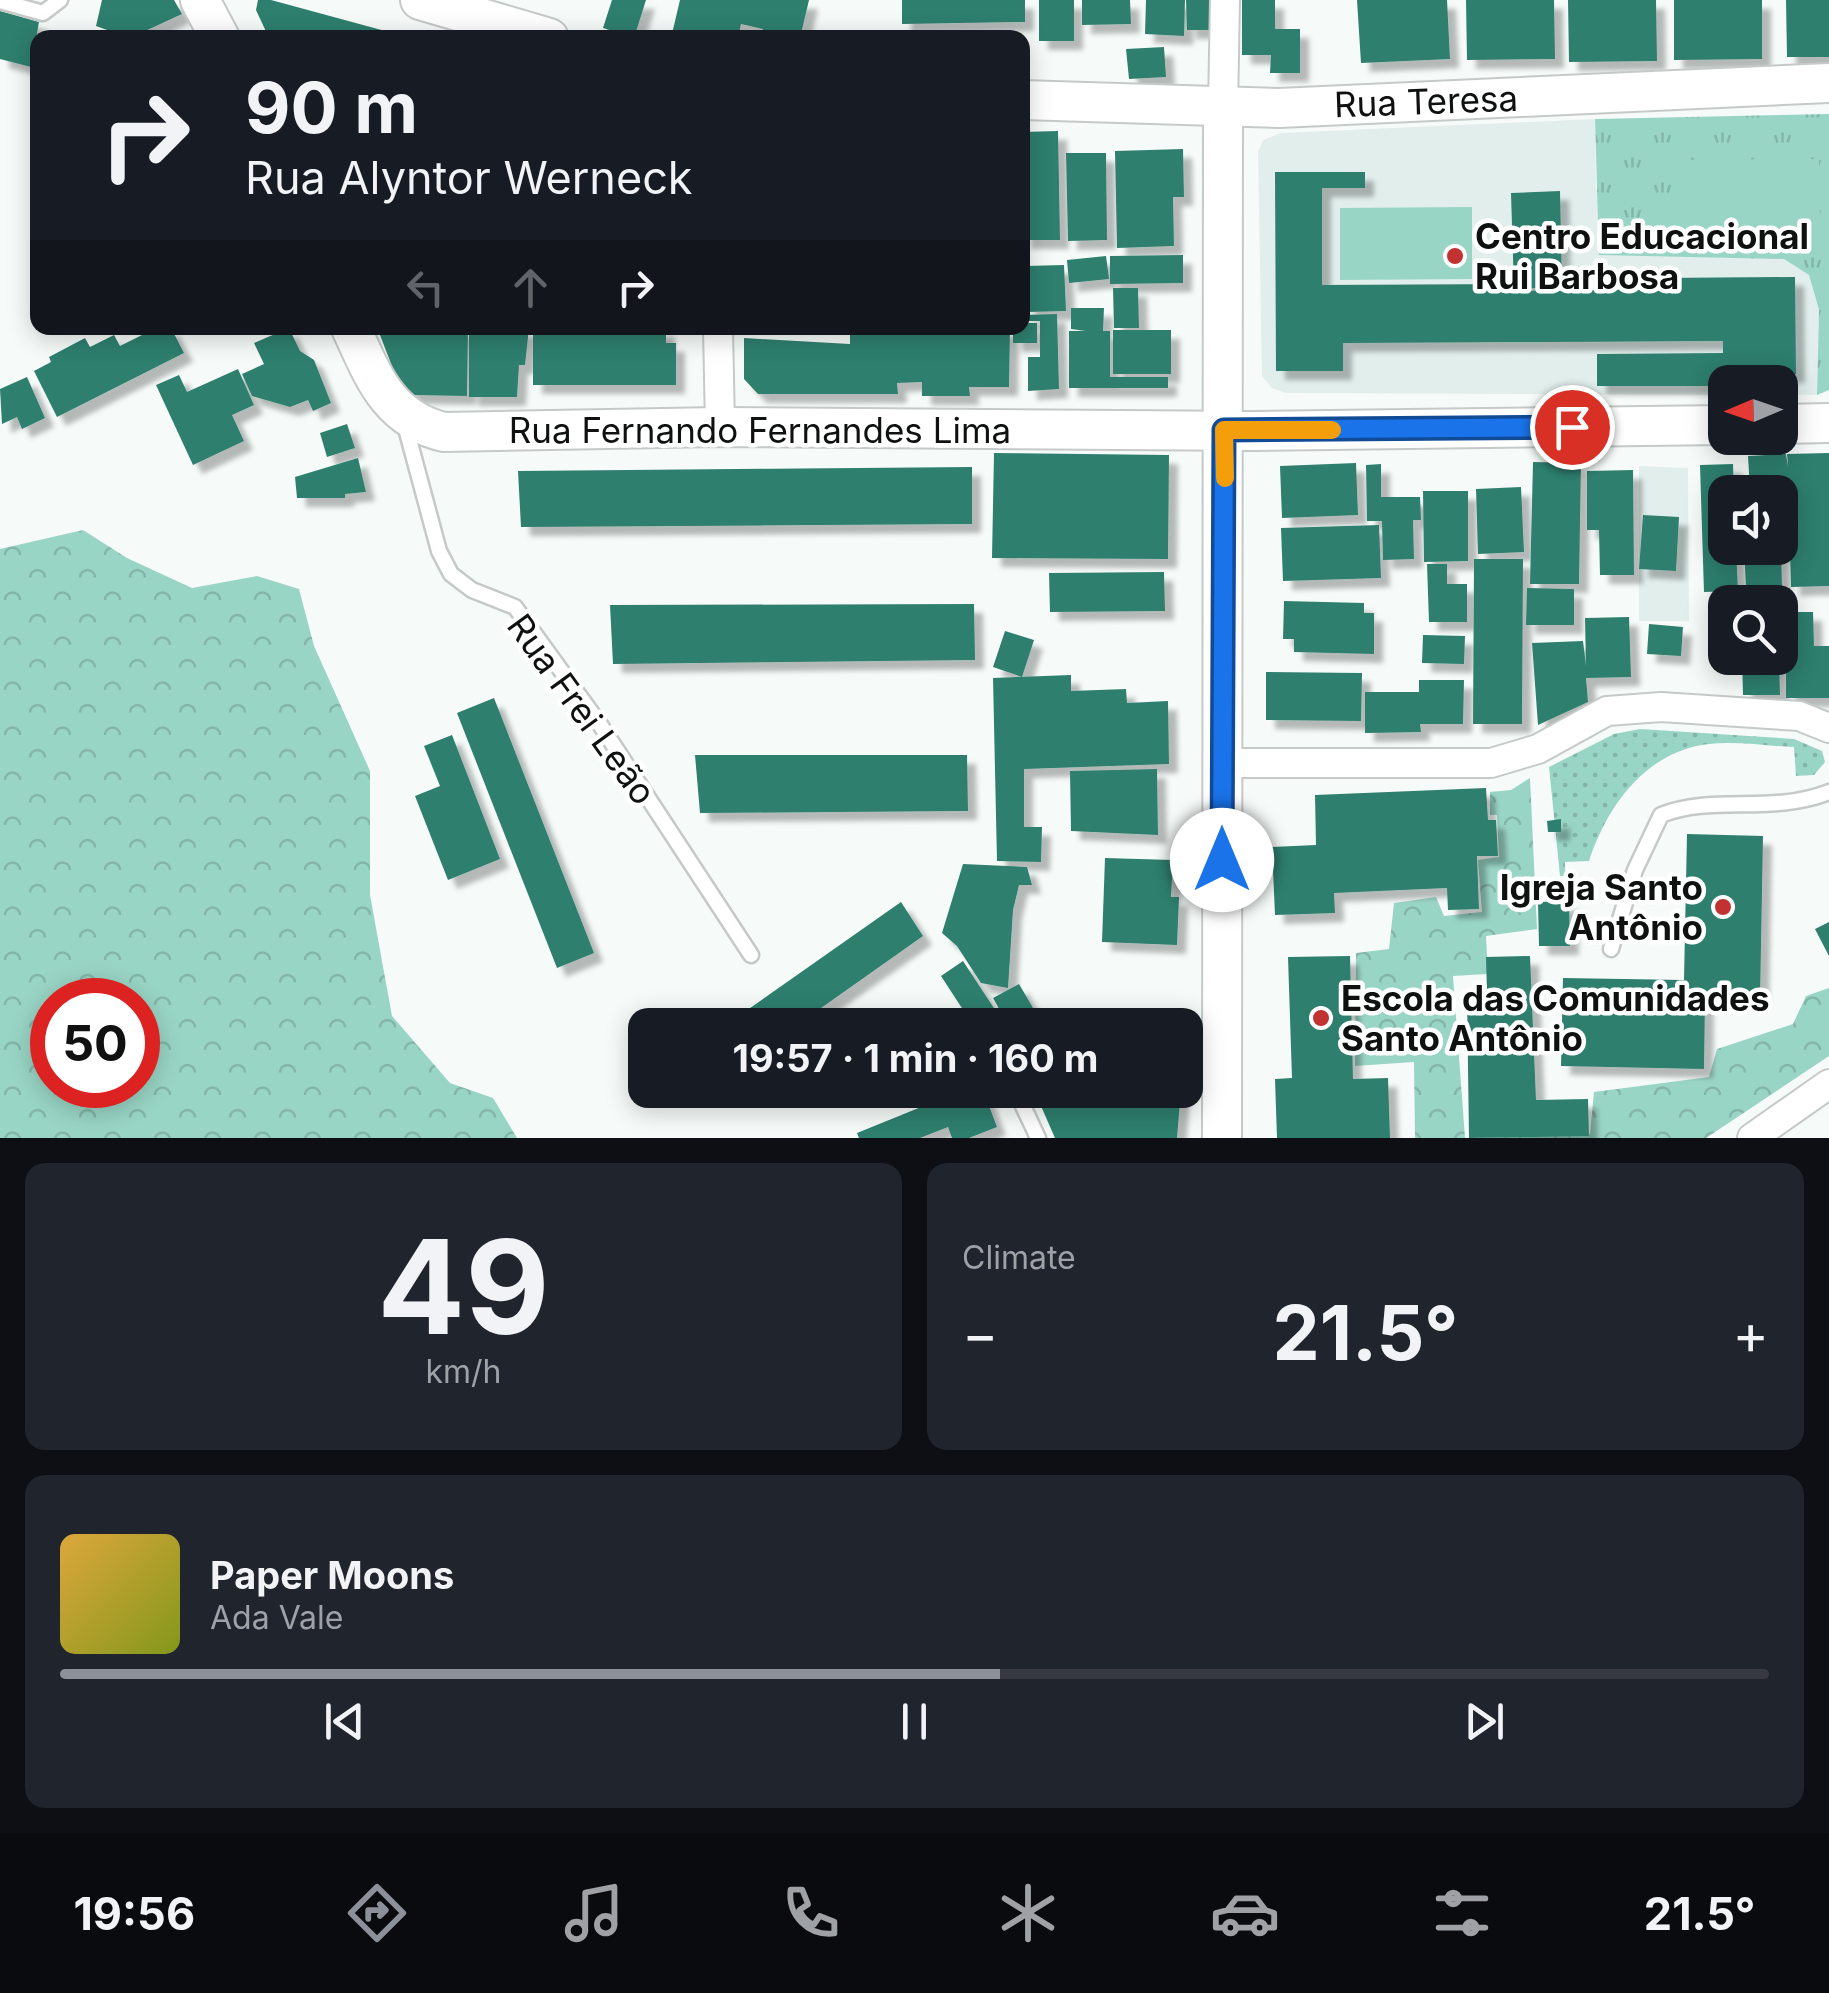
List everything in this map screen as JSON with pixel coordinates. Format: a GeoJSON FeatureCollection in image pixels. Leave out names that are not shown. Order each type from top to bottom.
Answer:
{"type":"FeatureCollection","features":[{"type":"Feature","properties":{"kind":"main road"},"geometry":{"type":"LineString","coordinates":[[420,0],[522,30]]}},
{"type":"Feature","properties":{"kind":"main road","name":"Rua Teresa"},"geometry":{"type":"LineString","coordinates":[[1030,100],[1223,107],[1456,101],[1829,83]]}},
{"type":"Feature","properties":{"kind":"main road"},"geometry":{"type":"LineString","coordinates":[[1222,1138],[1223,107]]}},
{"type":"Feature","properties":{"kind":"main road"},"geometry":{"type":"LineString","coordinates":[[354,335],[380,392],[402,415]]}},
{"type":"Feature","properties":{"kind":"main road","name":"Rua Fernando Fernandes Lima"},"geometry":{"type":"LineString","coordinates":[[402,415],[421,426],[444,432],[720,427],[1224,430],[1708,425]]}},
{"type":"Feature","properties":{"kind":"main road"},"geometry":{"type":"LineString","coordinates":[[1798,424],[1829,424]]}},
{"type":"Feature","properties":{"kind":"street"},"geometry":{"type":"LineString","coordinates":[[1223,107],[1225,0]]}},
{"type":"Feature","properties":{"kind":"street"},"geometry":{"type":"LineString","coordinates":[[718,335],[720,427]]}},
{"type":"Feature","properties":{"kind":"street"},"geometry":{"type":"LineString","coordinates":[[1222,762],[1491,764],[1538,749],[1607,712],[1661,707],[1799,716],[1829,728]]}},
{"type":"Feature","properties":{"kind":"street"},"geometry":{"type":"LineString","coordinates":[[1752,1138],[1829,1084]]}},
{"type":"Feature","properties":{"kind":"lane"},"geometry":{"type":"LineString","coordinates":[[0,1],[43,12],[60,0]]}},
{"type":"Feature","properties":{"kind":"lane","name":"Rua Frei Leão"},"geometry":{"type":"LineString","coordinates":[[402,415],[439,551],[451,574],[472,590],[515,607],[598,724],[751,956]]}},
{"type":"Feature","properties":{"kind":"lane"},"geometry":{"type":"LineString","coordinates":[[1611,949],[1634,870],[1662,815],[1681,807],[1795,805],[1829,792]]}},
{"type":"Feature","properties":{"kind":"lane"},"geometry":{"type":"LineString","coordinates":[[1024,1108],[1038,1138]]}},
{"type":"Feature","properties":{"kind":"shaded area","name":"Centro Educacional Rui Barbosa"},"geometry":{"type":"Polygon","coordinates":[[[1595,119],[1596,190],[1784,259],[1809,275],[1819,310],[1817,395],[1798,395],[1798,365],[1708,365],[1708,395],[1286,393],[1272,388],[1262,376],[1258,152],[1263,140],[1281,133],[1595,119]]]}},
{"type":"Feature","properties":{"kind":"shaded area"},"geometry":{"type":"Polygon","coordinates":[[[1639,466],[1688,468],[1689,621],[1639,621],[1639,466]]]}},
{"type":"Feature","properties":{"kind":"green space"},"geometry":{"type":"Polygon","coordinates":[[[1829,114],[1829,390],[1817,395],[1819,310],[1809,275],[1784,259],[1599,255],[1595,119],[1829,114]]]}},
{"type":"Feature","properties":{"kind":"green space"},"geometry":{"type":"Polygon","coordinates":[[[1819,159],[1820,223],[1677,225],[1677,160],[1819,159]]]}},
{"type":"Feature","properties":{"kind":"green space"},"geometry":{"type":"Polygon","coordinates":[[[1472,207],[1472,279],[1340,280],[1340,208],[1472,207]]]}},
{"type":"Feature","properties":{"kind":"green space"},"geometry":{"type":"Polygon","coordinates":[[[83,530],[127,558],[192,588],[257,576],[299,589],[314,646],[370,771],[370,895],[392,1016],[450,1083],[493,1098],[517,1138],[0,1138],[0,549],[83,530]]]}},
{"type":"Feature","properties":{"kind":"green space"},"geometry":{"type":"Polygon","coordinates":[[[1640,729],[1794,739],[1822,751],[1825,762],[1814,775],[1796,776],[1794,747],[1741,743],[1686,749],[1666,758],[1632,784],[1606,820],[1589,861],[1565,862],[1565,876],[1560,876],[1549,767],[1614,734],[1640,729]]]}},
{"type":"Feature","properties":{"kind":"green space"},"geometry":{"type":"Polygon","coordinates":[[[1530,778],[1537,929],[1486,936],[1488,974],[1453,976],[1465,1138],[1415,1138],[1414,1062],[1355,1066],[1356,953],[1389,949],[1394,903],[1436,897],[1444,916],[1482,912],[1478,860],[1499,857],[1497,815],[1490,815],[1490,792],[1511,790],[1530,778]]]}},
{"type":"Feature","properties":{"kind":"green space"},"geometry":{"type":"Polygon","coordinates":[[[1829,988],[1829,1056],[1706,1138],[1482,1138],[1590,1134],[1594,1092],[1709,1077],[1717,1049],[1793,1024],[1806,996],[1829,988]]]}},
{"type":"Feature","properties":{"kind":"building"},"geometry":{"type":"Polygon","coordinates":[[[102,0],[174,0],[182,14],[147,30],[107,30],[96,26],[102,0]]]}},
{"type":"Feature","properties":{"kind":"building"},"geometry":{"type":"Polygon","coordinates":[[[258,0],[271,0],[382,30],[265,30],[256,10],[258,0]]]}},
{"type":"Feature","properties":{"kind":"building"},"geometry":{"type":"Polygon","coordinates":[[[612,0],[646,0],[637,30],[603,28],[612,0]]]}},
{"type":"Feature","properties":{"kind":"building"},"geometry":{"type":"Polygon","coordinates":[[[680,0],[809,0],[802,30],[763,30],[741,24],[740,30],[673,30],[680,0]]]}},
{"type":"Feature","properties":{"kind":"building"},"geometry":{"type":"Polygon","coordinates":[[[902,0],[1025,0],[1025,22],[902,24],[902,0]]]}},
{"type":"Feature","properties":{"kind":"building"},"geometry":{"type":"Polygon","coordinates":[[[1039,0],[1074,0],[1074,41],[1039,41],[1039,0]]]}},
{"type":"Feature","properties":{"kind":"building"},"geometry":{"type":"Polygon","coordinates":[[[1082,0],[1130,0],[1131,24],[1082,25],[1082,0]]]}},
{"type":"Feature","properties":{"kind":"building"},"geometry":{"type":"Polygon","coordinates":[[[1146,0],[1185,0],[1184,36],[1145,34],[1146,0]]]}},
{"type":"Feature","properties":{"kind":"building"},"geometry":{"type":"Polygon","coordinates":[[[1186,0],[1214,0],[1214,30],[1187,30],[1186,0]]]}},
{"type":"Feature","properties":{"kind":"building"},"geometry":{"type":"Polygon","coordinates":[[[1242,0],[1275,0],[1275,29],[1300,29],[1300,73],[1270,73],[1271,55],[1242,55],[1242,0]]]}},
{"type":"Feature","properties":{"kind":"building"},"geometry":{"type":"Polygon","coordinates":[[[1357,0],[1447,0],[1450,59],[1361,63],[1357,0]]]}},
{"type":"Feature","properties":{"kind":"building"},"geometry":{"type":"Polygon","coordinates":[[[1466,0],[1554,0],[1555,59],[1467,60],[1466,0]]]}},
{"type":"Feature","properties":{"kind":"building"},"geometry":{"type":"Polygon","coordinates":[[[1568,0],[1656,0],[1657,61],[1569,62],[1568,0]]]}},
{"type":"Feature","properties":{"kind":"building"},"geometry":{"type":"Polygon","coordinates":[[[1674,0],[1762,0],[1762,59],[1674,60],[1674,0]]]}},
{"type":"Feature","properties":{"kind":"building"},"geometry":{"type":"Polygon","coordinates":[[[1786,0],[1829,0],[1829,57],[1787,57],[1786,0]]]}},
{"type":"Feature","properties":{"kind":"building"},"geometry":{"type":"Polygon","coordinates":[[[0,11],[39,22],[38,30],[30,30],[30,67],[0,59],[0,11]]]}},
{"type":"Feature","properties":{"kind":"building"},"geometry":{"type":"Polygon","coordinates":[[[1164,47],[1166,77],[1129,79],[1126,49],[1164,47]]]}},
{"type":"Feature","properties":{"kind":"building"},"geometry":{"type":"Polygon","coordinates":[[[1058,131],[1060,240],[1030,240],[1030,132],[1058,131]]]}},
{"type":"Feature","properties":{"kind":"building"},"geometry":{"type":"Polygon","coordinates":[[[1183,149],[1184,197],[1173,197],[1174,246],[1117,248],[1115,151],[1183,149]]]}},
{"type":"Feature","properties":{"kind":"building"},"geometry":{"type":"Polygon","coordinates":[[[1066,153],[1106,153],[1107,240],[1068,241],[1066,153]]]}},
{"type":"Feature","properties":{"kind":"building"},"geometry":{"type":"Polygon","coordinates":[[[1275,172],[1365,172],[1365,188],[1322,188],[1322,285],[1512,284],[1512,291],[1658,289],[1658,278],[1795,277],[1796,365],[1708,365],[1708,386],[1597,386],[1597,354],[1723,353],[1723,341],[1343,343],[1343,371],[1276,371],[1275,172]]]}},
{"type":"Feature","properties":{"kind":"building"},"geometry":{"type":"Polygon","coordinates":[[[1560,191],[1562,287],[1514,289],[1511,193],[1560,191]]]}},
{"type":"Feature","properties":{"kind":"building"},"geometry":{"type":"Polygon","coordinates":[[[1183,255],[1183,283],[1110,284],[1110,256],[1183,255]]]}},
{"type":"Feature","properties":{"kind":"building"},"geometry":{"type":"Polygon","coordinates":[[[1106,256],[1109,279],[1069,283],[1067,260],[1106,256]]]}},
{"type":"Feature","properties":{"kind":"building"},"geometry":{"type":"Polygon","coordinates":[[[1064,265],[1066,311],[1030,312],[1030,266],[1064,265]]]}},
{"type":"Feature","properties":{"kind":"building"},"geometry":{"type":"Polygon","coordinates":[[[1113,288],[1138,288],[1139,328],[1114,328],[1113,288]]]}},
{"type":"Feature","properties":{"kind":"building"},"geometry":{"type":"Polygon","coordinates":[[[1071,308],[1104,308],[1103,331],[1110,331],[1110,377],[1168,377],[1168,388],[1069,388],[1069,331],[1086,331],[1071,329],[1071,308]]]}},
{"type":"Feature","properties":{"kind":"building"},"geometry":{"type":"Polygon","coordinates":[[[1057,314],[1059,389],[1028,391],[1028,357],[1040,357],[1040,321],[1030,321],[1030,315],[1057,314]]]}},
{"type":"Feature","properties":{"kind":"building"},"geometry":{"type":"Polygon","coordinates":[[[1030,323],[1037,323],[1037,343],[1013,343],[1013,335],[1030,335],[1030,323]]]}},
{"type":"Feature","properties":{"kind":"building"},"geometry":{"type":"Polygon","coordinates":[[[1113,330],[1171,330],[1171,374],[1113,374],[1113,330]]]}},
{"type":"Feature","properties":{"kind":"building"},"geometry":{"type":"Polygon","coordinates":[[[114,335],[120,346],[142,335],[175,335],[184,353],[57,417],[34,371],[51,362],[49,357],[85,338],[90,347],[114,335]]]}},
{"type":"Feature","properties":{"kind":"building"},"geometry":{"type":"Polygon","coordinates":[[[273,335],[292,335],[300,351],[314,360],[331,403],[313,411],[308,400],[290,407],[252,396],[242,374],[264,364],[254,343],[273,335]]]}},
{"type":"Feature","properties":{"kind":"building"},"geometry":{"type":"Polygon","coordinates":[[[380,335],[468,335],[467,396],[413,395],[398,382],[380,335]]]}},
{"type":"Feature","properties":{"kind":"building"},"geometry":{"type":"Polygon","coordinates":[[[469,335],[528,335],[525,365],[519,365],[517,397],[469,397],[469,335]]]}},
{"type":"Feature","properties":{"kind":"building"},"geometry":{"type":"Polygon","coordinates":[[[533,335],[666,335],[666,343],[676,343],[676,385],[533,385],[533,335]]]}},
{"type":"Feature","properties":{"kind":"building"},"geometry":{"type":"Polygon","coordinates":[[[850,335],[1010,335],[1009,387],[969,387],[970,396],[922,396],[922,382],[897,383],[898,394],[758,394],[744,379],[744,338],[850,344],[850,335]]]}},
{"type":"Feature","properties":{"kind":"building"},"geometry":{"type":"Polygon","coordinates":[[[238,369],[254,405],[232,415],[244,441],[193,465],[156,385],[179,375],[187,392],[238,369]]]}},
{"type":"Feature","properties":{"kind":"building"},"geometry":{"type":"Polygon","coordinates":[[[27,377],[45,418],[22,429],[17,417],[2,424],[0,389],[27,377]]]}},
{"type":"Feature","properties":{"kind":"building"},"geometry":{"type":"Polygon","coordinates":[[[347,424],[355,448],[327,457],[320,433],[347,424]]]}},
{"type":"Feature","properties":{"kind":"building"},"geometry":{"type":"Polygon","coordinates":[[[994,453],[1169,455],[1168,559],[992,558],[994,453]]]}},
{"type":"Feature","properties":{"kind":"building"},"geometry":{"type":"Polygon","coordinates":[[[1829,453],[1829,586],[1791,585],[1790,565],[1798,565],[1798,475],[1749,475],[1748,456],[1786,455],[1788,467],[1787,455],[1829,453]]]}},
{"type":"Feature","properties":{"kind":"building"},"geometry":{"type":"Polygon","coordinates":[[[358,458],[366,492],[345,494],[345,498],[297,498],[295,477],[358,458]]]}},
{"type":"Feature","properties":{"kind":"building"},"geometry":{"type":"Polygon","coordinates":[[[1533,462],[1581,463],[1579,584],[1530,584],[1533,462]]]}},
{"type":"Feature","properties":{"kind":"building"},"geometry":{"type":"Polygon","coordinates":[[[1356,463],[1358,515],[1282,518],[1280,466],[1356,463]]]}},
{"type":"Feature","properties":{"kind":"building"},"geometry":{"type":"Polygon","coordinates":[[[1381,464],[1381,497],[1420,497],[1421,520],[1413,520],[1414,559],[1383,560],[1382,521],[1367,521],[1366,465],[1381,464]]]}},
{"type":"Feature","properties":{"kind":"building"},"geometry":{"type":"Polygon","coordinates":[[[1733,464],[1733,475],[1708,475],[1708,565],[1737,565],[1738,585],[1708,585],[1708,592],[1704,592],[1700,465],[1733,464]]]}},
{"type":"Feature","properties":{"kind":"building"},"geometry":{"type":"Polygon","coordinates":[[[972,467],[972,524],[521,527],[518,471],[972,467]]]}},
{"type":"Feature","properties":{"kind":"building"},"geometry":{"type":"Polygon","coordinates":[[[1633,470],[1634,575],[1600,575],[1599,530],[1587,530],[1587,471],[1633,470]]]}},
{"type":"Feature","properties":{"kind":"building"},"geometry":{"type":"Polygon","coordinates":[[[1521,487],[1524,552],[1478,554],[1476,489],[1521,487]]]}},
{"type":"Feature","properties":{"kind":"building"},"geometry":{"type":"Polygon","coordinates":[[[1423,491],[1468,491],[1468,561],[1424,562],[1423,491]]]}},
{"type":"Feature","properties":{"kind":"building"},"geometry":{"type":"Polygon","coordinates":[[[1643,515],[1679,517],[1676,571],[1639,569],[1643,515]]]}},
{"type":"Feature","properties":{"kind":"building"},"geometry":{"type":"Polygon","coordinates":[[[1379,525],[1381,578],[1283,581],[1281,528],[1379,525]]]}},
{"type":"Feature","properties":{"kind":"building"},"geometry":{"type":"Polygon","coordinates":[[[1474,559],[1523,559],[1522,724],[1473,724],[1474,559]]]}},
{"type":"Feature","properties":{"kind":"building"},"geometry":{"type":"Polygon","coordinates":[[[1427,564],[1447,564],[1447,584],[1467,584],[1467,622],[1429,622],[1427,564]]]}},
{"type":"Feature","properties":{"kind":"building"},"geometry":{"type":"Polygon","coordinates":[[[1745,565],[1781,565],[1782,585],[1746,585],[1745,565]]]}},
{"type":"Feature","properties":{"kind":"building"},"geometry":{"type":"Polygon","coordinates":[[[1164,572],[1165,611],[1050,612],[1049,573],[1164,572]]]}},
{"type":"Feature","properties":{"kind":"building"},"geometry":{"type":"Polygon","coordinates":[[[1527,588],[1574,589],[1574,625],[1526,625],[1527,588]]]}},
{"type":"Feature","properties":{"kind":"building"},"geometry":{"type":"Polygon","coordinates":[[[1284,601],[1364,603],[1364,613],[1374,613],[1374,654],[1294,652],[1294,639],[1283,639],[1284,601]]]}},
{"type":"Feature","properties":{"kind":"building"},"geometry":{"type":"Polygon","coordinates":[[[974,604],[975,660],[613,664],[610,605],[974,604]]]}},
{"type":"Feature","properties":{"kind":"building"},"geometry":{"type":"Polygon","coordinates":[[[1798,612],[1813,612],[1814,646],[1829,646],[1829,698],[1786,698],[1786,675],[1798,675],[1798,612]]]}},
{"type":"Feature","properties":{"kind":"building"},"geometry":{"type":"Polygon","coordinates":[[[1629,617],[1631,677],[1586,678],[1588,702],[1538,725],[1532,643],[1583,641],[1586,666],[1585,618],[1629,617]]]}},
{"type":"Feature","properties":{"kind":"building"},"geometry":{"type":"Polygon","coordinates":[[[1649,624],[1683,627],[1681,656],[1647,654],[1649,624]]]}},
{"type":"Feature","properties":{"kind":"building"},"geometry":{"type":"Polygon","coordinates":[[[1005,631],[1034,640],[1022,677],[993,667],[1005,631]]]}},
{"type":"Feature","properties":{"kind":"building"},"geometry":{"type":"Polygon","coordinates":[[[1423,635],[1465,636],[1464,664],[1422,663],[1423,635]]]}},
{"type":"Feature","properties":{"kind":"building"},"geometry":{"type":"Polygon","coordinates":[[[1266,672],[1362,673],[1361,721],[1266,720],[1266,672]]]}},
{"type":"Feature","properties":{"kind":"building"},"geometry":{"type":"Polygon","coordinates":[[[1071,675],[1071,691],[1126,689],[1127,703],[1168,701],[1169,764],[1024,769],[1024,827],[1042,827],[1041,862],[997,861],[993,678],[1071,675]]]}},
{"type":"Feature","properties":{"kind":"building"},"geometry":{"type":"Polygon","coordinates":[[[1742,675],[1779,675],[1780,695],[1743,695],[1742,675]]]}},
{"type":"Feature","properties":{"kind":"building"},"geometry":{"type":"Polygon","coordinates":[[[1419,680],[1464,680],[1463,724],[1420,724],[1421,732],[1365,733],[1365,692],[1419,692],[1419,680]]]}},
{"type":"Feature","properties":{"kind":"building"},"geometry":{"type":"Polygon","coordinates":[[[494,698],[594,953],[557,968],[457,713],[494,698]]]}},
{"type":"Feature","properties":{"kind":"building"},"geometry":{"type":"Polygon","coordinates":[[[452,735],[500,859],[448,880],[415,796],[440,786],[424,746],[452,735]]]}},
{"type":"Feature","properties":{"kind":"building"},"geometry":{"type":"Polygon","coordinates":[[[695,755],[967,755],[968,811],[700,813],[695,755]]]}},
{"type":"Feature","properties":{"kind":"building"},"geometry":{"type":"Polygon","coordinates":[[[1157,769],[1158,835],[1071,831],[1070,771],[1157,769]]]}},
{"type":"Feature","properties":{"kind":"building"},"geometry":{"type":"Polygon","coordinates":[[[1486,788],[1488,820],[1496,820],[1498,856],[1477,856],[1479,909],[1448,910],[1447,888],[1334,893],[1335,913],[1275,915],[1272,847],[1316,845],[1315,795],[1486,788]]]}},
{"type":"Feature","properties":{"kind":"building"},"geometry":{"type":"Polygon","coordinates":[[[1561,819],[1561,832],[1548,832],[1547,821],[1561,819]]]}},
{"type":"Feature","properties":{"kind":"building","name":"Igreja Santo Antônio"},"geometry":{"type":"Polygon","coordinates":[[[1687,834],[1763,836],[1760,1000],[1705,1000],[1704,1069],[1561,1066],[1563,978],[1684,980],[1687,834]]]}},
{"type":"Feature","properties":{"kind":"building"},"geometry":{"type":"Polygon","coordinates":[[[1105,858],[1173,860],[1171,897],[1179,897],[1177,945],[1102,942],[1105,858]]]}},
{"type":"Feature","properties":{"kind":"building"},"geometry":{"type":"Polygon","coordinates":[[[963,864],[1027,867],[1032,885],[1019,885],[1013,910],[1008,988],[981,983],[957,946],[942,933],[963,864]]]}},
{"type":"Feature","properties":{"kind":"building"},"geometry":{"type":"Polygon","coordinates":[[[1569,901],[1570,946],[1539,946],[1538,902],[1569,901]]]}},
{"type":"Feature","properties":{"kind":"building"},"geometry":{"type":"Polygon","coordinates":[[[901,902],[923,936],[821,1008],[750,1008],[901,902]]]}},
{"type":"Feature","properties":{"kind":"building"},"geometry":{"type":"Polygon","coordinates":[[[1829,922],[1829,956],[1815,929],[1829,922]]]}},
{"type":"Feature","properties":{"kind":"building","name":"Escola das Comunidades Santo Antônio"},"geometry":{"type":"Polygon","coordinates":[[[1350,956],[1353,1079],[1388,1078],[1390,1138],[1277,1138],[1275,1079],[1292,1078],[1288,957],[1350,956]]]}},
{"type":"Feature","properties":{"kind":"building"},"geometry":{"type":"Polygon","coordinates":[[[1530,956],[1536,1100],[1588,1099],[1589,1136],[1469,1138],[1467,994],[1487,993],[1486,957],[1530,956]]]}},
{"type":"Feature","properties":{"kind":"building"},"geometry":{"type":"Polygon","coordinates":[[[963,961],[994,1008],[962,1008],[941,976],[963,961]]]}},
{"type":"Feature","properties":{"kind":"building"},"geometry":{"type":"Polygon","coordinates":[[[1019,984],[1033,1008],[999,1008],[993,998],[1019,984]]]}},
{"type":"Feature","properties":{"kind":"building"},"geometry":{"type":"Polygon","coordinates":[[[919,1108],[990,1108],[997,1127],[969,1138],[952,1138],[948,1127],[920,1138],[859,1138],[857,1133],[919,1108]]]}},
{"type":"Feature","properties":{"kind":"building"},"geometry":{"type":"Polygon","coordinates":[[[1042,1108],[1180,1108],[1177,1138],[1055,1138],[1042,1108]]]}},
{"type":"Feature","properties":{"kind":"slow traffic"},"geometry":{"type":"LineString","coordinates":[[1225,478],[1224,430],[1332,430]]}},
{"type":"Feature","properties":{"kind":"place","name":"Centro Educacional Rui Barbosa"},"geometry":{"type":"Point","coordinates":[1455,256]}},
{"type":"Feature","properties":{"kind":"place","name":"Igreja Santo Antônio"},"geometry":{"type":"Point","coordinates":[1723,907]}},
{"type":"Feature","properties":{"kind":"place","name":"Escola das Comunidades Santo Antônio"},"geometry":{"type":"Point","coordinates":[1321,1018]}},
{"type":"Feature","properties":{"kind":"route"},"geometry":{"type":"LineString","coordinates":[[1222,860],[1224,430],[1572,427]]}}]}
